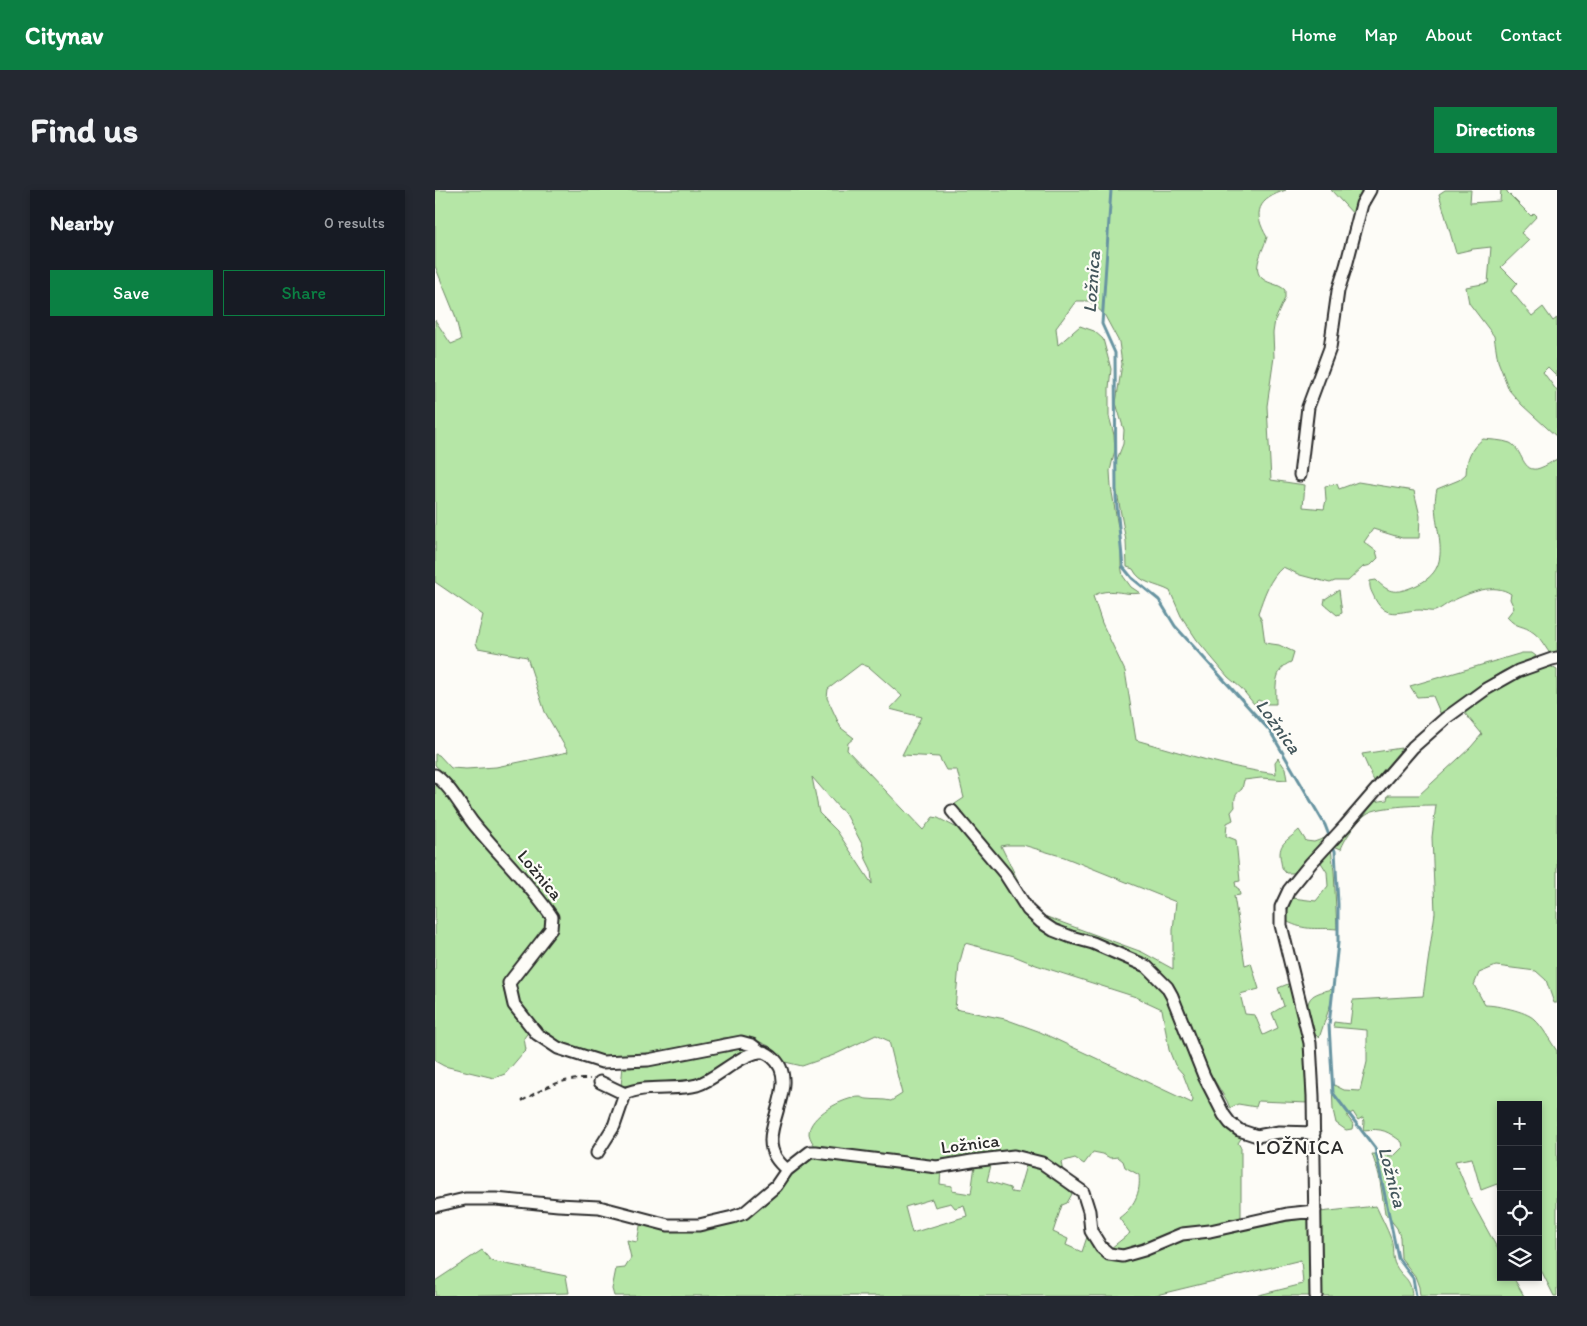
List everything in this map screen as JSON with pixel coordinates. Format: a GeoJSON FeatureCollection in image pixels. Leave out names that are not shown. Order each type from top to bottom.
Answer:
{"type":"FeatureCollection","features":[{"type":"Feature","properties":{"kind":"street"},"geometry":{"type":"LineString","coordinates":[[1300,475],[1308,407],[1330,348],[1338,290],[1362,204],[1370,190]]}},
{"type":"Feature","properties":{"kind":"street"},"geometry":{"type":"LineString","coordinates":[[1316,1296],[1314,1134],[1310,1043],[1281,925],[1281,907],[1289,890],[1311,863],[1413,747],[1446,718],[1486,688],[1519,671],[1557,658]]}},
{"type":"Feature","properties":{"kind":"street","name":"Ložnica"},"geometry":{"type":"LineString","coordinates":[[435,775],[444,782],[473,822],[539,897],[552,917],[551,928],[509,983],[514,1005],[537,1034],[558,1048],[602,1062],[648,1060],[741,1042],[752,1045],[775,1059],[779,1064],[782,1074],[783,1084],[771,1141],[777,1161],[787,1170]]}},
{"type":"Feature","properties":{"kind":"street"},"geometry":{"type":"LineString","coordinates":[[952,811],[1005,874],[1028,910],[1041,922],[1062,934],[1093,944],[1146,966],[1167,986],[1173,996],[1204,1076],[1230,1123],[1239,1130],[1257,1136],[1279,1132],[1314,1134]]}},
{"type":"Feature","properties":{"kind":"street"},"geometry":{"type":"LineString","coordinates":[[600,1082],[625,1094],[639,1090],[697,1085],[747,1057],[761,1052]]}},
{"type":"Feature","properties":{"kind":"street"},"geometry":{"type":"LineString","coordinates":[[597,1153],[614,1126],[625,1094]]}},
{"type":"Feature","properties":{"kind":"street","name":"Ložnica"},"geometry":{"type":"LineString","coordinates":[[435,1206],[465,1199],[496,1199],[599,1207],[668,1225],[699,1225],[733,1218],[744,1213],[776,1186],[787,1170],[810,1152],[937,1167],[1014,1156],[1042,1163],[1083,1192],[1089,1211],[1091,1230],[1101,1248],[1109,1254],[1123,1256],[1144,1250],[1182,1234],[1210,1231],[1287,1214],[1315,1211]]}},
{"type":"Feature","properties":{"kind":"path"},"geometry":{"type":"LineString","coordinates":[[522,1101],[541,1089],[566,1080],[591,1079],[600,1082]]}},
{"type":"Feature","properties":{"kind":"green space"},"geometry":{"type":"Polygon","coordinates":[[[435,190],[1286,190],[1264,202],[1259,214],[1262,228],[1267,237],[1259,259],[1259,275],[1265,281],[1280,286],[1285,290],[1285,298],[1275,320],[1273,333],[1274,357],[1267,406],[1271,480],[1305,485],[1303,507],[1324,509],[1326,500],[1325,486],[1337,484],[1339,489],[1358,482],[1414,491],[1420,516],[1419,538],[1402,538],[1373,529],[1364,542],[1376,551],[1378,558],[1371,565],[1363,567],[1348,581],[1330,583],[1300,575],[1283,567],[1274,577],[1267,588],[1258,613],[1262,621],[1265,643],[1279,645],[1294,652],[1291,662],[1285,665],[1278,674],[1276,704],[1267,704],[1258,700],[1254,704],[1197,640],[1181,616],[1170,591],[1144,581],[1133,569],[1127,567],[1126,541],[1116,487],[1116,462],[1123,444],[1124,430],[1116,403],[1122,364],[1119,342],[1104,314],[1089,301],[1076,301],[1056,328],[1058,345],[1080,326],[1094,331],[1103,339],[1111,369],[1109,416],[1114,435],[1115,450],[1110,471],[1121,544],[1121,565],[1123,576],[1131,587],[1140,593],[1111,591],[1093,596],[1102,623],[1125,671],[1136,740],[1223,764],[1276,774],[1275,762],[1278,758],[1285,768],[1287,780],[1261,778],[1244,780],[1242,789],[1235,796],[1235,807],[1231,812],[1233,820],[1227,823],[1226,836],[1236,840],[1240,881],[1235,882],[1240,895],[1234,896],[1245,965],[1251,963],[1259,989],[1240,994],[1245,1014],[1255,1015],[1263,1035],[1278,1028],[1272,1013],[1284,1006],[1278,988],[1288,984],[1303,1035],[1308,1103],[1258,1101],[1256,1107],[1238,1104],[1230,1108],[1208,1070],[1179,998],[1170,982],[1130,953],[1040,919],[955,804],[964,798],[957,770],[946,770],[939,757],[902,755],[921,717],[890,709],[902,696],[869,667],[861,664],[828,689],[827,698],[841,728],[854,738],[848,743],[847,750],[923,830],[933,817],[965,832],[1042,929],[1065,941],[1133,962],[1164,986],[1198,1068],[1244,1134],[1238,1143],[1241,1148],[1241,1223],[1126,1254],[1109,1251],[1099,1234],[1111,1248],[1130,1233],[1119,1218],[1129,1209],[1138,1194],[1139,1188],[1139,1175],[1125,1167],[1123,1161],[1118,1157],[1110,1158],[1093,1152],[1084,1164],[1075,1158],[1061,1162],[1064,1178],[1039,1158],[945,1162],[816,1148],[809,1134],[810,1127],[820,1114],[845,1100],[853,1098],[860,1097],[891,1101],[902,1094],[889,1041],[876,1035],[834,1055],[802,1066],[785,1062],[769,1046],[760,1042],[735,1037],[722,1038],[703,1046],[627,1059],[610,1058],[558,1044],[545,1034],[519,1006],[514,980],[557,924],[558,917],[553,908],[489,836],[451,780],[435,765],[435,754],[439,755],[451,768],[466,769],[496,767],[568,752],[545,712],[527,657],[478,648],[476,643],[483,615],[435,582],[435,320],[451,344],[461,340],[455,315],[435,266],[435,190]],[[812,777],[819,813],[837,831],[872,884],[871,869],[865,857],[863,846],[846,814],[812,777]],[[1023,845],[1001,846],[1030,905],[1036,913],[1142,952],[1173,969],[1173,930],[1176,902],[1064,857],[1023,845]],[[965,943],[959,965],[955,1009],[1005,1019],[1038,1031],[1192,1103],[1193,1100],[1183,1074],[1175,1065],[1169,1050],[1162,1009],[1136,997],[1036,965],[1014,956],[965,943]]]}},
{"type":"Feature","properties":{"kind":"green space"},"geometry":{"type":"Polygon","coordinates":[[[1331,190],[1367,190],[1356,217],[1331,190]]]}},
{"type":"Feature","properties":{"kind":"green space"},"geometry":{"type":"Polygon","coordinates":[[[1445,190],[1471,190],[1470,203],[1500,201],[1501,190],[1507,190],[1531,216],[1534,213],[1537,216],[1521,233],[1529,240],[1501,267],[1517,283],[1511,291],[1532,316],[1543,307],[1553,321],[1557,318],[1557,376],[1548,367],[1543,372],[1557,391],[1557,437],[1522,405],[1509,390],[1498,361],[1494,336],[1469,303],[1466,287],[1488,283],[1491,247],[1456,253],[1439,194],[1445,190]]]}},
{"type":"Feature","properties":{"kind":"green space"},"geometry":{"type":"Polygon","coordinates":[[[1483,439],[1510,443],[1518,450],[1526,465],[1530,468],[1542,467],[1557,459],[1557,655],[1552,656],[1537,635],[1514,623],[1507,617],[1514,608],[1510,599],[1511,594],[1504,591],[1489,589],[1474,592],[1452,601],[1435,611],[1420,610],[1395,613],[1384,610],[1375,599],[1371,590],[1370,581],[1376,580],[1391,591],[1404,590],[1426,580],[1436,569],[1440,558],[1435,503],[1437,489],[1459,480],[1466,474],[1470,454],[1483,439]]]}},
{"type":"Feature","properties":{"kind":"green space"},"geometry":{"type":"Polygon","coordinates":[[[1339,590],[1342,613],[1337,615],[1324,604],[1325,599],[1339,590]]]}},
{"type":"Feature","properties":{"kind":"green space"},"geometry":{"type":"Polygon","coordinates":[[[1522,653],[1532,653],[1536,656],[1529,661],[1503,671],[1441,715],[1433,696],[1417,697],[1410,686],[1522,653]]]}},
{"type":"Feature","properties":{"kind":"green space"},"geometry":{"type":"Polygon","coordinates":[[[1550,666],[1557,670],[1557,1003],[1554,1003],[1546,980],[1536,971],[1496,966],[1479,973],[1474,985],[1485,1005],[1518,1011],[1534,1019],[1557,1051],[1557,1296],[1554,1296],[1542,1272],[1542,1101],[1497,1101],[1497,1184],[1481,1190],[1472,1158],[1455,1161],[1472,1202],[1497,1248],[1497,1281],[1515,1281],[1524,1296],[1420,1296],[1415,1276],[1401,1258],[1400,1237],[1397,1228],[1385,1213],[1379,1175],[1372,1154],[1394,1156],[1403,1147],[1402,1142],[1384,1131],[1375,1129],[1363,1130],[1363,1117],[1358,1120],[1353,1112],[1347,1116],[1353,1124],[1352,1129],[1346,1130],[1336,1123],[1333,1110],[1332,1084],[1344,1090],[1360,1091],[1367,1062],[1367,1030],[1333,1027],[1334,1022],[1350,1024],[1353,1000],[1423,996],[1435,913],[1432,837],[1436,805],[1393,807],[1370,812],[1353,828],[1341,849],[1334,846],[1372,802],[1387,800],[1388,795],[1419,795],[1471,747],[1482,734],[1463,711],[1488,693],[1516,678],[1550,666]]]}},
{"type":"Feature","properties":{"kind":"green space"},"geometry":{"type":"Polygon","coordinates":[[[1401,748],[1399,752],[1374,781],[1362,754],[1401,748]]]}},
{"type":"Feature","properties":{"kind":"green space"},"geometry":{"type":"Polygon","coordinates":[[[435,782],[444,790],[459,816],[547,912],[549,923],[535,947],[509,973],[505,980],[504,992],[511,1008],[529,1031],[524,1038],[526,1050],[505,1074],[494,1078],[444,1066],[435,1061],[435,782]]]}},
{"type":"Feature","properties":{"kind":"green space"},"geometry":{"type":"Polygon","coordinates":[[[1299,830],[1306,841],[1314,842],[1325,838],[1294,873],[1286,873],[1282,867],[1280,851],[1284,843],[1299,830]]]}},
{"type":"Feature","properties":{"kind":"green space"},"geometry":{"type":"Polygon","coordinates":[[[1331,849],[1337,929],[1306,928],[1286,921],[1289,903],[1292,898],[1316,901],[1328,886],[1327,872],[1320,861],[1331,849]]]}},
{"type":"Feature","properties":{"kind":"green space"},"geometry":{"type":"Polygon","coordinates":[[[1333,989],[1331,1003],[1319,1038],[1311,1026],[1308,1013],[1309,1002],[1314,995],[1333,989]]]}},
{"type":"Feature","properties":{"kind":"green space"},"geometry":{"type":"Polygon","coordinates":[[[746,1046],[749,1050],[694,1082],[621,1086],[623,1066],[630,1068],[746,1046]]]}},
{"type":"Feature","properties":{"kind":"green space"},"geometry":{"type":"Polygon","coordinates":[[[812,1153],[941,1170],[940,1184],[952,1186],[952,1191],[971,1194],[975,1165],[992,1161],[987,1181],[1010,1188],[1011,1192],[1018,1193],[1027,1162],[1052,1174],[1072,1194],[1067,1203],[1062,1205],[1053,1232],[1068,1239],[1066,1245],[1082,1252],[1087,1237],[1093,1245],[1108,1256],[1178,1238],[1310,1219],[1310,1296],[1255,1296],[1303,1284],[1301,1260],[1152,1296],[614,1296],[612,1289],[616,1269],[625,1268],[631,1258],[627,1240],[637,1242],[641,1221],[723,1223],[812,1153]],[[932,1199],[905,1207],[912,1233],[967,1216],[964,1205],[955,1208],[951,1203],[935,1207],[932,1199]]]}},
{"type":"Feature","properties":{"kind":"green space"},"geometry":{"type":"Polygon","coordinates":[[[1376,1206],[1391,1239],[1394,1263],[1410,1285],[1412,1296],[1321,1296],[1320,1212],[1376,1206]]]}},
{"type":"Feature","properties":{"kind":"green space"},"geometry":{"type":"Polygon","coordinates":[[[482,1250],[491,1261],[566,1276],[569,1293],[435,1296],[435,1281],[482,1250]]]}},
{"type":"Feature","properties":{"kind":"waterway","name":"Ložnica"},"geometry":{"type":"LineString","coordinates":[[1111,190],[1102,324],[1115,353],[1116,497],[1123,567],[1132,578],[1159,600],[1175,626],[1270,731],[1325,825],[1330,838]]}},
{"type":"Feature","properties":{"kind":"waterway","name":"Ložnica"},"geometry":{"type":"LineString","coordinates":[[1332,844],[1335,851],[1338,904],[1338,943],[1329,1025],[1333,1093],[1375,1148],[1398,1258],[1413,1278],[1416,1296]]}},
{"type":"Feature","properties":{"kind":"district","name":"LOŽNICA"},"geometry":{"type":"Point","coordinates":[1300,1147]}}]}
